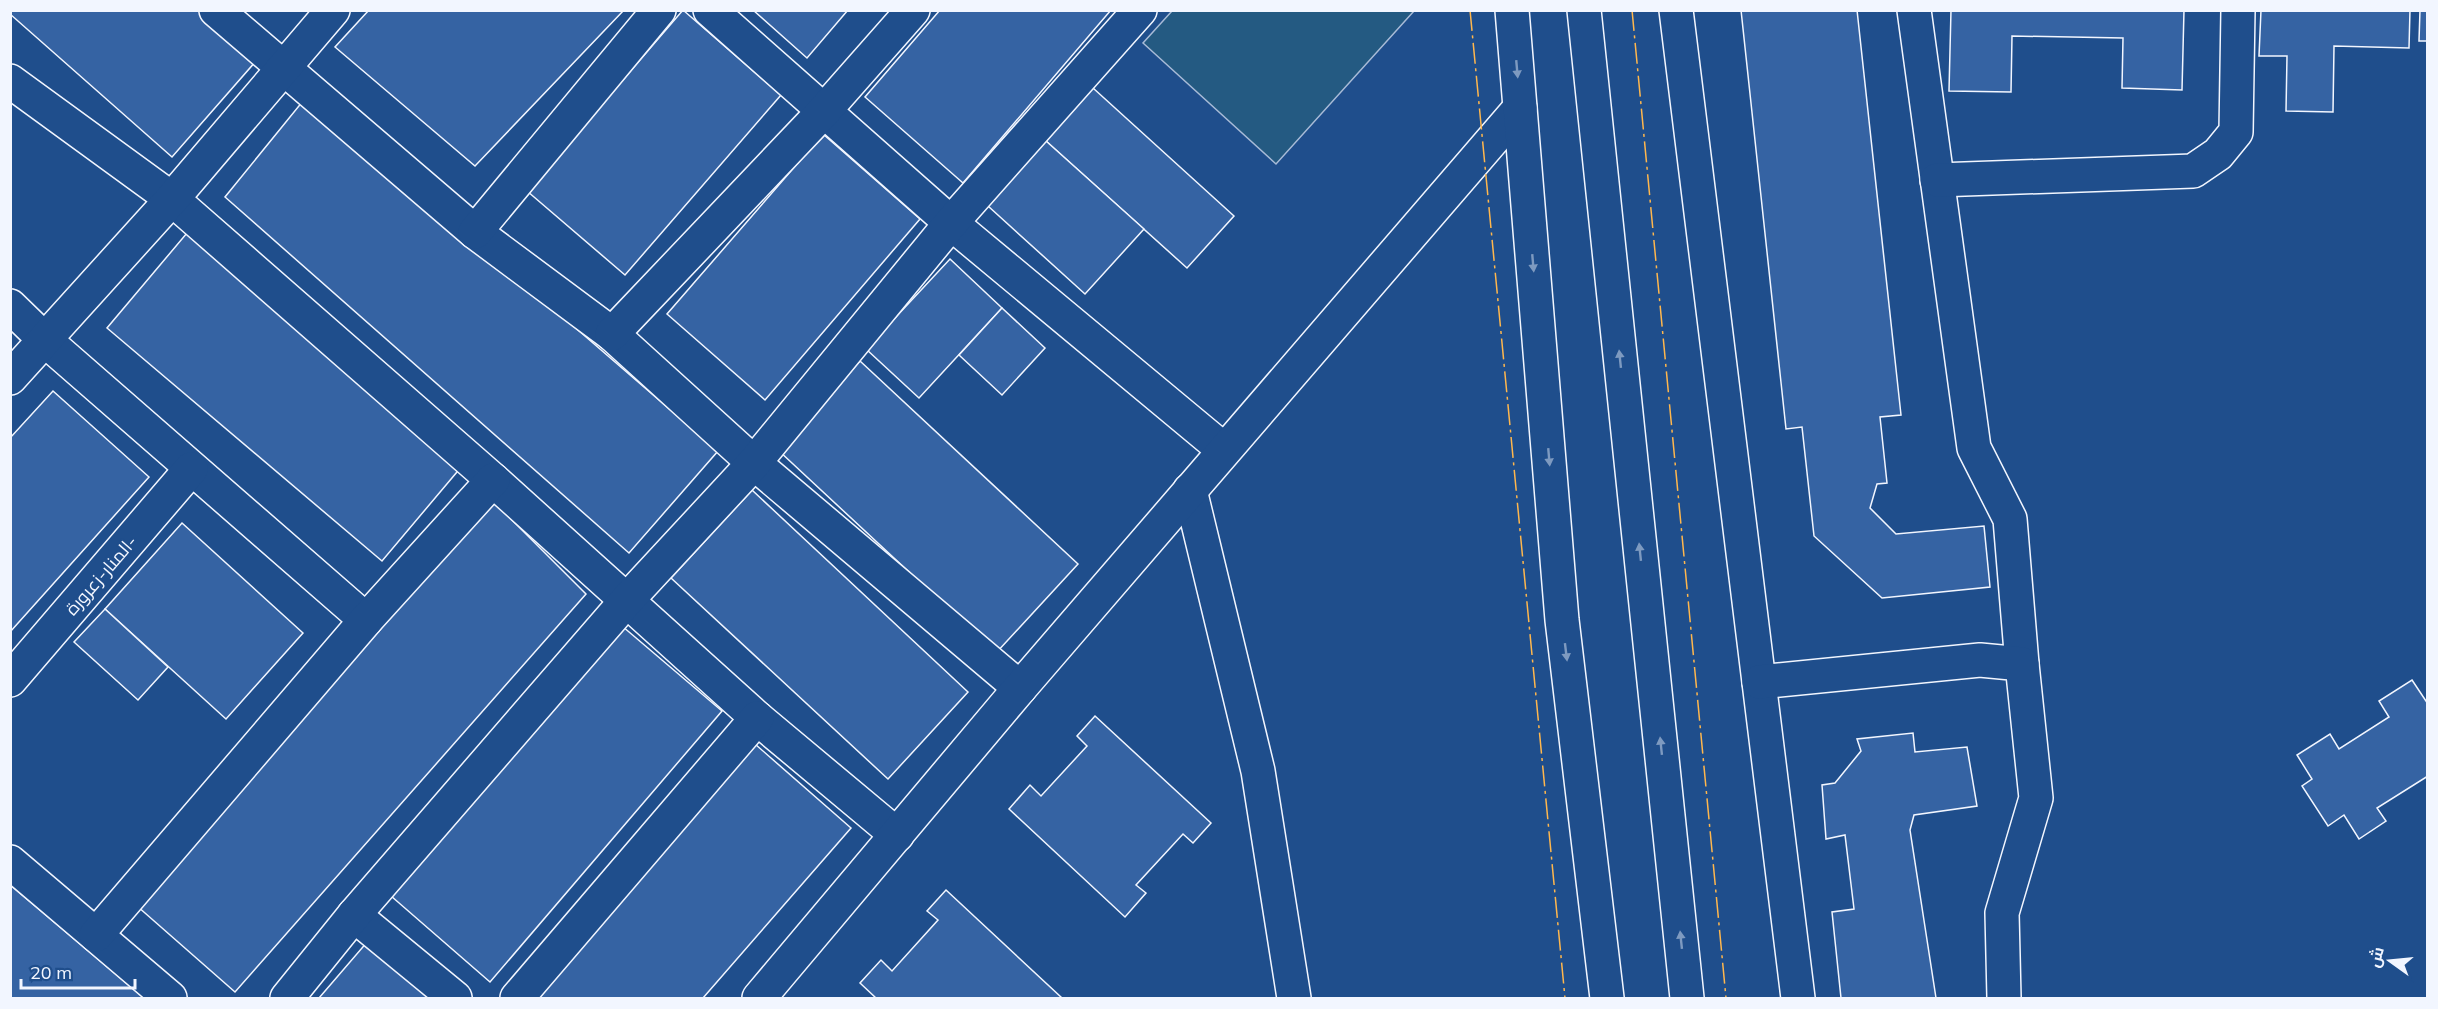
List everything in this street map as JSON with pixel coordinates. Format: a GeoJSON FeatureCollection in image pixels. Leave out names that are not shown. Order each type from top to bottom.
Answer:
{"type":"FeatureCollection","features":[{"type":"Feature","properties":{"kind":"main road"},"geometry":{"type":"LineString","coordinates":[[216,10],[475,232],[612,334],[754,463],[1020,688]]}},
{"type":"Feature","properties":{"kind":"main road"},"geometry":{"type":"LineString","coordinates":[[10,378],[172,199],[333,10]]}},
{"type":"Feature","properties":{"kind":"main road"},"geometry":{"type":"LineString","coordinates":[[475,232],[659,10]]}},
{"type":"Feature","properties":{"kind":"main road"},"geometry":{"type":"LineString","coordinates":[[710,10],[951,223],[1224,450]]}},
{"type":"Feature","properties":{"kind":"main road"},"geometry":{"type":"LineString","coordinates":[[612,334],[824,111],[913,10]]}},
{"type":"Feature","properties":{"kind":"main road"},"geometry":{"type":"LineString","coordinates":[[1512,10],[1562,620],[1607,999]]}},
{"type":"Feature","properties":{"kind":"main road"},"geometry":{"type":"LineString","coordinates":[[1584,10],[1687,999]]}},
{"type":"Feature","properties":{"kind":"main road"},"geometry":{"type":"LineString","coordinates":[[1676,10],[1798,999]]}},
{"type":"Feature","properties":{"kind":"main road"},"geometry":{"type":"LineString","coordinates":[[1914,10],[1974,448],[2010,519],[2036,798],[2002,913],[2004,999]]}},
{"type":"Feature","properties":{"kind":"main road"},"geometry":{"type":"LineString","coordinates":[[1937,180],[2193,171],[2218,154],[2236,132],[2238,10]]}},
{"type":"Feature","properties":{"kind":"main road"},"geometry":{"type":"LineString","coordinates":[[287,999],[354,915],[627,600],[754,463],[951,223],[1140,11]]}},
{"type":"Feature","properties":{"kind":"main road"},"geometry":{"type":"LineString","coordinates":[[10,81],[172,199],[493,480],[757,718],[897,835]]}},
{"type":"Feature","properties":{"kind":"main road"},"geometry":{"type":"LineString","coordinates":[[759,999],[1020,688],[1520,108]]}},
{"type":"Feature","properties":{"kind":"main road"},"geometry":{"type":"LineString","coordinates":[[10,306],[45,340],[191,469],[366,620]]}},
{"type":"Feature","properties":{"kind":"main road","name":"المنار-زعرورة-"},"geometry":{"type":"LineString","coordinates":[[10,680],[191,469]]}},
{"type":"Feature","properties":{"kind":"main road"},"geometry":{"type":"LineString","coordinates":[[96,934],[366,620],[493,480]]}},
{"type":"Feature","properties":{"kind":"main road"},"geometry":{"type":"LineString","coordinates":[[1190,490],[1258,771],[1294,999]]}},
{"type":"Feature","properties":{"kind":"main road"},"geometry":{"type":"LineString","coordinates":[[1759,682],[1980,660],[2022,664]]}},
{"type":"Feature","properties":{"kind":"main road"},"geometry":{"type":"LineString","coordinates":[[517,999],[757,718]]}},
{"type":"Feature","properties":{"kind":"main road"},"geometry":{"type":"LineString","coordinates":[[10,862],[170,999]]}},
{"type":"Feature","properties":{"kind":"main road"},"geometry":{"type":"LineString","coordinates":[[354,915],[454,999]]}},
{"type":"Feature","properties":{"kind":"shaded area"},"geometry":{"type":"Polygon","coordinates":[[[1172,11],[1414,11],[1276,164],[1143,43],[1172,11]]]}},
{"type":"Feature","properties":{"kind":"building"},"geometry":{"type":"Polygon","coordinates":[[[10,10],[198,10],[256,61],[172,157],[10,14],[10,10]]]}},
{"type":"Feature","properties":{"kind":"building"},"geometry":{"type":"Polygon","coordinates":[[[369,10],[624,10],[475,166],[335,47],[369,10]]]}},
{"type":"Feature","properties":{"kind":"building"},"geometry":{"type":"Polygon","coordinates":[[[683,10],[781,95],[625,275],[527,191],[683,10]]]}},
{"type":"Feature","properties":{"kind":"building"},"geometry":{"type":"Polygon","coordinates":[[[753,10],[848,10],[807,58],[753,10]]]}},
{"type":"Feature","properties":{"kind":"building"},"geometry":{"type":"Polygon","coordinates":[[[940,10],[1111,10],[963,183],[865,97],[940,10]]]}},
{"type":"Feature","properties":{"kind":"building"},"geometry":{"type":"Polygon","coordinates":[[[1741,10],[1857,10],[1901,415],[1880,417],[1887,483],[1877,484],[1870,508],[1896,534],[1984,526],[1990,587],[1882,598],[1814,536],[1802,427],[1786,429],[1741,10]]]}},
{"type":"Feature","properties":{"kind":"building"},"geometry":{"type":"Polygon","coordinates":[[[1951,10],[2184,10],[2182,90],[2122,88],[2123,38],[2012,36],[2011,92],[1949,91],[1951,10]]]}},
{"type":"Feature","properties":{"kind":"building"},"geometry":{"type":"Polygon","coordinates":[[[2261,10],[2410,10],[2409,48],[2334,46],[2333,112],[2286,111],[2287,56],[2259,56],[2261,10]]]}},
{"type":"Feature","properties":{"kind":"building"},"geometry":{"type":"Polygon","coordinates":[[[2420,10],[2428,10],[2428,41],[2419,41],[2420,10]]]}},
{"type":"Feature","properties":{"kind":"building"},"geometry":{"type":"Polygon","coordinates":[[[1093,88],[1234,216],[1187,268],[1046,141],[1093,88]]]}},
{"type":"Feature","properties":{"kind":"building"},"geometry":{"type":"Polygon","coordinates":[[[307,96],[718,451],[629,553],[225,197],[307,96]]]}},
{"type":"Feature","properties":{"kind":"building"},"geometry":{"type":"Polygon","coordinates":[[[823,134],[920,219],[765,400],[667,314],[823,134]]]}},
{"type":"Feature","properties":{"kind":"building"},"geometry":{"type":"Polygon","coordinates":[[[1046,141],[1144,229],[1085,294],[988,206],[1046,141]]]}},
{"type":"Feature","properties":{"kind":"building"},"geometry":{"type":"Polygon","coordinates":[[[187,233],[462,466],[382,561],[107,328],[187,233]]]}},
{"type":"Feature","properties":{"kind":"building"},"geometry":{"type":"Polygon","coordinates":[[[950,259],[1002,308],[919,398],[866,349],[950,259]]]}},
{"type":"Feature","properties":{"kind":"building"},"geometry":{"type":"Polygon","coordinates":[[[1002,308],[1045,348],[1002,395],[959,355],[1002,308]]]}},
{"type":"Feature","properties":{"kind":"building"},"geometry":{"type":"Polygon","coordinates":[[[860,361],[1078,564],[996,653],[778,450],[860,361]]]}},
{"type":"Feature","properties":{"kind":"building"},"geometry":{"type":"Polygon","coordinates":[[[53,391],[149,477],[10,632],[10,438],[53,391]]]}},
{"type":"Feature","properties":{"kind":"building"},"geometry":{"type":"Polygon","coordinates":[[[752,490],[968,692],[888,779],[671,578],[752,490]]]}},
{"type":"Feature","properties":{"kind":"building"},"geometry":{"type":"Polygon","coordinates":[[[493,501],[586,594],[235,992],[137,906],[493,501]]]}},
{"type":"Feature","properties":{"kind":"building"},"geometry":{"type":"Polygon","coordinates":[[[182,523],[303,633],[226,719],[105,609],[182,523]]]}},
{"type":"Feature","properties":{"kind":"building"},"geometry":{"type":"Polygon","coordinates":[[[105,609],[168,667],[138,700],[74,642],[105,609]]]}},
{"type":"Feature","properties":{"kind":"building"},"geometry":{"type":"Polygon","coordinates":[[[622,626],[722,711],[490,982],[391,896],[622,626]]]}},
{"type":"Feature","properties":{"kind":"building"},"geometry":{"type":"Polygon","coordinates":[[[2412,680],[2428,704],[2428,776],[2377,808],[2386,821],[2359,839],[2344,815],[2328,826],[2302,786],[2312,779],[2297,755],[2330,734],[2339,749],[2389,717],[2379,701],[2412,680]]]}},
{"type":"Feature","properties":{"kind":"building"},"geometry":{"type":"Polygon","coordinates":[[[1095,716],[1211,823],[1193,843],[1183,834],[1136,885],[1146,893],[1125,917],[1009,809],[1030,785],[1041,796],[1087,746],[1077,736],[1095,716]]]}},
{"type":"Feature","properties":{"kind":"building"},"geometry":{"type":"Polygon","coordinates":[[[1913,733],[1915,752],[1967,747],[1977,806],[1914,815],[1910,830],[1936,998],[1841,998],[1832,912],[1854,909],[1845,835],[1826,839],[1822,785],[1835,783],[1861,751],[1857,739],[1913,733]]]}},
{"type":"Feature","properties":{"kind":"building"},"geometry":{"type":"Polygon","coordinates":[[[755,744],[851,828],[703,998],[532,998],[755,744]]]}},
{"type":"Feature","properties":{"kind":"building"},"geometry":{"type":"Polygon","coordinates":[[[10,885],[144,998],[10,998],[10,885]]]}},
{"type":"Feature","properties":{"kind":"building"},"geometry":{"type":"Polygon","coordinates":[[[946,890],[1062,998],[876,998],[860,983],[881,960],[892,971],[938,920],[927,911],[946,890]]]}},
{"type":"Feature","properties":{"kind":"building"},"geometry":{"type":"Polygon","coordinates":[[[368,941],[434,998],[319,998],[368,941]]]}},
{"type":"Feature","properties":{"kind":"power"},"geometry":{"type":"LineString","coordinates":[[1470,10],[1565,998]]}},
{"type":"Feature","properties":{"kind":"power"},"geometry":{"type":"LineString","coordinates":[[1632,10],[1726,998]]}}]}
